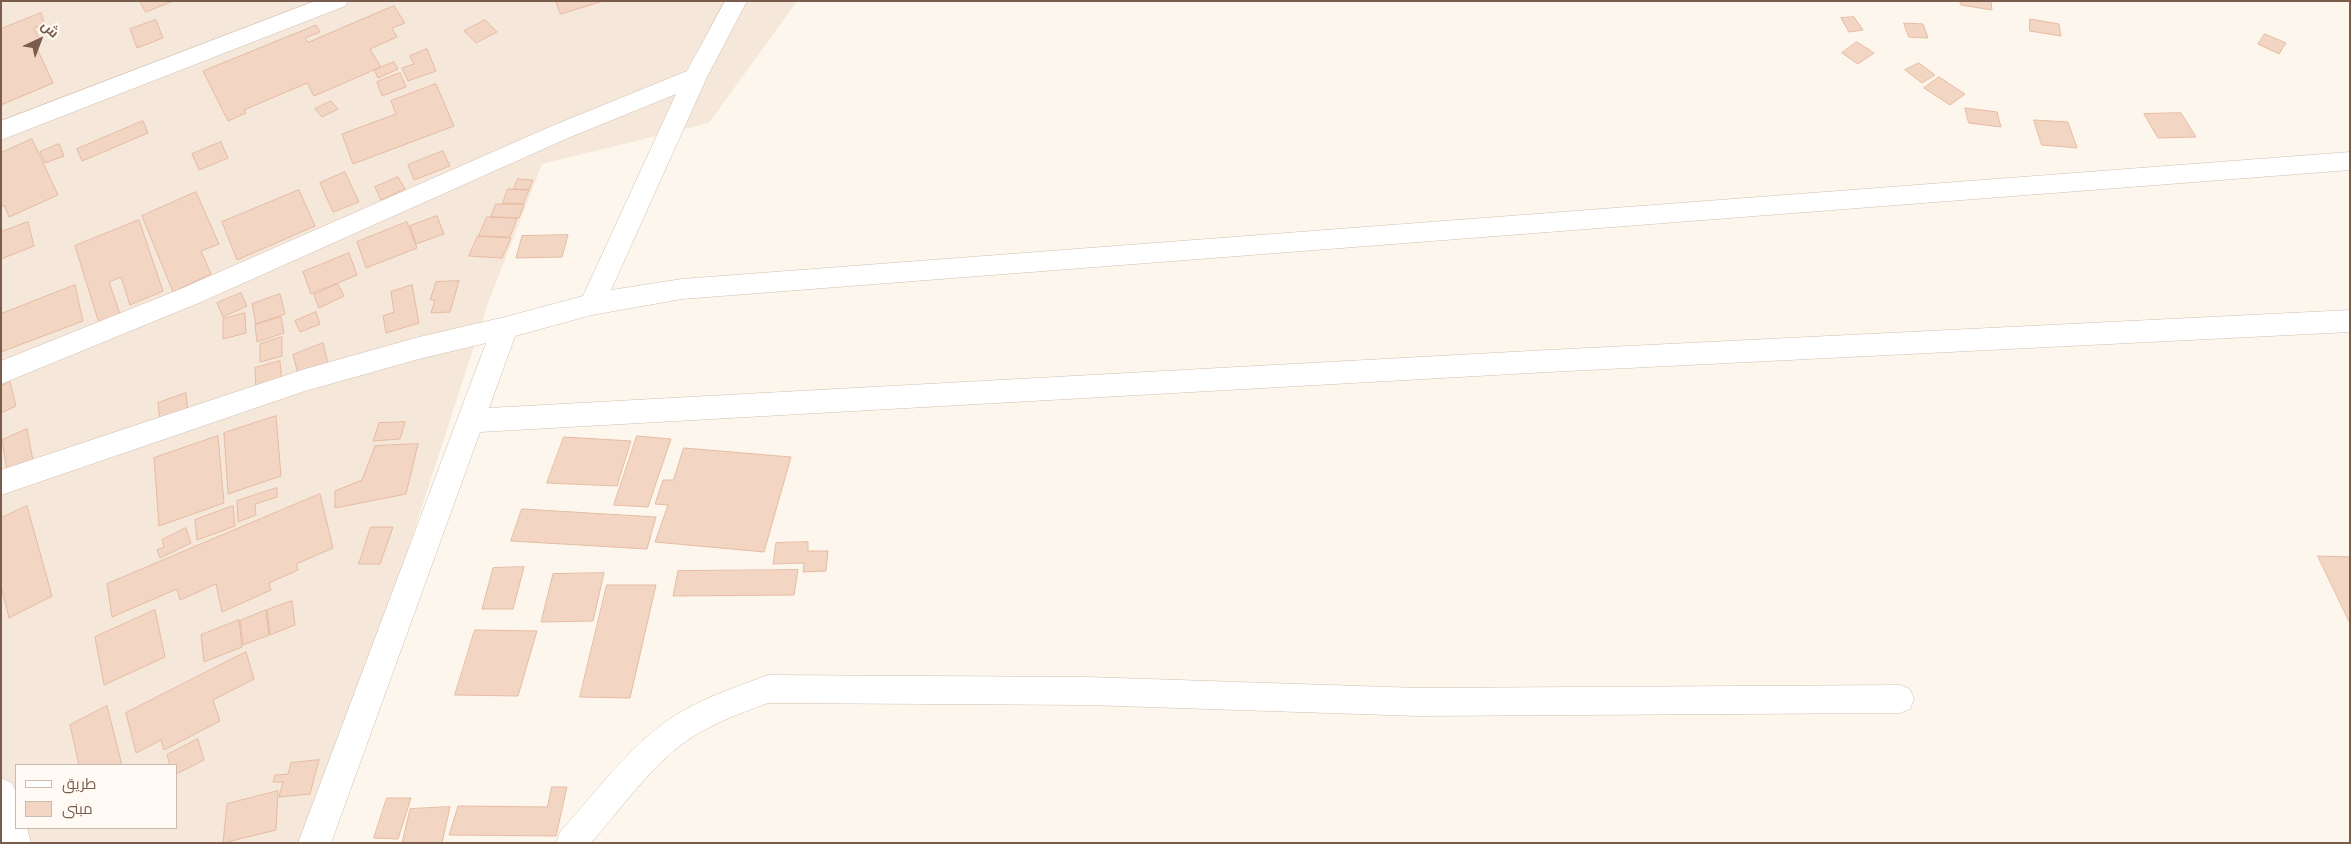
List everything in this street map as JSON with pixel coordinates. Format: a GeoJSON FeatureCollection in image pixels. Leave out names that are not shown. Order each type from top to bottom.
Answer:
{"type":"FeatureCollection","features":[{"type":"Feature","properties":{"kind":"street"},"geometry":{"type":"LineString","coordinates":[[1,131],[337,1]]}},
{"type":"Feature","properties":{"kind":"street"},"geometry":{"type":"LineString","coordinates":[[592,304],[694,78],[736,1]]}},
{"type":"Feature","properties":{"kind":"street"},"geometry":{"type":"LineString","coordinates":[[1,373],[192,295],[560,132],[694,78]]}},
{"type":"Feature","properties":{"kind":"street"},"geometry":{"type":"LineString","coordinates":[[1,483],[306,380],[419,348],[505,328],[592,304],[682,289],[1264,246],[2350,161]]}},
{"type":"Feature","properties":{"kind":"street"},"geometry":{"type":"LineString","coordinates":[[471,421],[1548,361],[2350,322]]}},
{"type":"Feature","properties":{"kind":"street"},"geometry":{"type":"LineString","coordinates":[[314,843],[505,328]]}},
{"type":"Feature","properties":{"kind":"street"},"geometry":{"type":"LineString","coordinates":[[1,794],[15,843]]}},
{"type":"Feature","properties":{"kind":"lane"},"geometry":{"type":"LineString","coordinates":[[571,843],[659,745],[691,722],[722,705],[768,689],[1088,691],[1419,702],[1900,699]]}},
{"type":"Feature","properties":{"kind":"shaded area"},"geometry":{"type":"Polygon","coordinates":[[[1,1],[797,1],[709,123],[542,164],[487,306],[313,843],[1,843],[1,1]]]}},
{"type":"Feature","properties":{"kind":"building"},"geometry":{"type":"Polygon","coordinates":[[[140,1],[173,1],[146,12],[140,1]]]}},
{"type":"Feature","properties":{"kind":"building"},"geometry":{"type":"Polygon","coordinates":[[[556,1],[603,1],[561,14],[556,1]]]}},
{"type":"Feature","properties":{"kind":"building"},"geometry":{"type":"Polygon","coordinates":[[[1960,1],[1991,1],[1992,10],[1961,5],[1960,1]]]}},
{"type":"Feature","properties":{"kind":"building"},"geometry":{"type":"Polygon","coordinates":[[[394,6],[405,23],[392,28],[397,37],[370,49],[381,67],[314,96],[307,83],[244,110],[246,113],[228,121],[203,71],[316,25],[320,32],[305,38],[308,42],[394,6]]]}},
{"type":"Feature","properties":{"kind":"building"},"geometry":{"type":"Polygon","coordinates":[[[41,13],[45,24],[34,28],[40,40],[34,42],[53,83],[1,105],[1,29],[41,13]]]}},
{"type":"Feature","properties":{"kind":"building"},"geometry":{"type":"Polygon","coordinates":[[[1854,17],[1863,30],[1849,32],[1841,18],[1854,17]]]}},
{"type":"Feature","properties":{"kind":"building"},"geometry":{"type":"Polygon","coordinates":[[[2030,19],[2059,24],[2061,36],[2030,31],[2030,19]]]}},
{"type":"Feature","properties":{"kind":"building"},"geometry":{"type":"Polygon","coordinates":[[[156,20],[163,38],[137,48],[130,29],[156,20]]]}},
{"type":"Feature","properties":{"kind":"building"},"geometry":{"type":"Polygon","coordinates":[[[485,20],[497,32],[476,43],[464,31],[485,20]]]}},
{"type":"Feature","properties":{"kind":"building"},"geometry":{"type":"Polygon","coordinates":[[[1904,23],[1923,24],[1928,38],[1909,37],[1904,23]]]}},
{"type":"Feature","properties":{"kind":"building"},"geometry":{"type":"Polygon","coordinates":[[[2265,34],[2286,43],[2279,54],[2258,44],[2265,34]]]}},
{"type":"Feature","properties":{"kind":"building"},"geometry":{"type":"Polygon","coordinates":[[[1857,42],[1874,53],[1858,64],[1842,53],[1857,42]]]}},
{"type":"Feature","properties":{"kind":"building"},"geometry":{"type":"Polygon","coordinates":[[[427,49],[436,71],[408,81],[402,68],[414,64],[410,56],[427,49]]]}},
{"type":"Feature","properties":{"kind":"building"},"geometry":{"type":"Polygon","coordinates":[[[394,62],[398,69],[378,78],[374,70],[394,62]]]}},
{"type":"Feature","properties":{"kind":"building"},"geometry":{"type":"Polygon","coordinates":[[[1919,63],[1935,75],[1922,83],[1905,70],[1919,63]]]}},
{"type":"Feature","properties":{"kind":"building"},"geometry":{"type":"Polygon","coordinates":[[[400,73],[406,87],[382,96],[377,82],[400,73]]]}},
{"type":"Feature","properties":{"kind":"building"},"geometry":{"type":"Polygon","coordinates":[[[1939,77],[1965,94],[1950,105],[1924,88],[1939,77]]]}},
{"type":"Feature","properties":{"kind":"building"},"geometry":{"type":"Polygon","coordinates":[[[436,84],[454,126],[353,164],[342,134],[396,114],[391,101],[436,84]]]}},
{"type":"Feature","properties":{"kind":"building"},"geometry":{"type":"Polygon","coordinates":[[[331,101],[338,109],[322,117],[315,109],[331,101]]]}},
{"type":"Feature","properties":{"kind":"building"},"geometry":{"type":"Polygon","coordinates":[[[1965,108],[1997,112],[2001,127],[1969,123],[1965,108]]]}},
{"type":"Feature","properties":{"kind":"building"},"geometry":{"type":"Polygon","coordinates":[[[2181,113],[2196,137],[2158,138],[2144,114],[2181,113]]]}},
{"type":"Feature","properties":{"kind":"building"},"geometry":{"type":"Polygon","coordinates":[[[2034,120],[2068,122],[2077,148],[2042,145],[2034,120]]]}},
{"type":"Feature","properties":{"kind":"building"},"geometry":{"type":"Polygon","coordinates":[[[143,121],[148,133],[82,161],[77,149],[143,121]]]}},
{"type":"Feature","properties":{"kind":"building"},"geometry":{"type":"Polygon","coordinates":[[[32,139],[58,195],[9,217],[4,205],[1,207],[1,153],[32,139]]]}},
{"type":"Feature","properties":{"kind":"building"},"geometry":{"type":"Polygon","coordinates":[[[221,142],[228,158],[199,170],[192,154],[221,142]]]}},
{"type":"Feature","properties":{"kind":"building"},"geometry":{"type":"Polygon","coordinates":[[[59,144],[64,156],[45,163],[40,152],[59,144]]]}},
{"type":"Feature","properties":{"kind":"building"},"geometry":{"type":"Polygon","coordinates":[[[443,151],[450,166],[414,180],[408,165],[443,151]]]}},
{"type":"Feature","properties":{"kind":"building"},"geometry":{"type":"Polygon","coordinates":[[[345,172],[359,202],[333,212],[320,183],[345,172]]]}},
{"type":"Feature","properties":{"kind":"building"},"geometry":{"type":"Polygon","coordinates":[[[398,177],[405,189],[381,200],[375,187],[398,177]]]}},
{"type":"Feature","properties":{"kind":"building"},"geometry":{"type":"Polygon","coordinates":[[[518,179],[533,180],[529,190],[514,189],[518,179]]]}},
{"type":"Feature","properties":{"kind":"building"},"geometry":{"type":"Polygon","coordinates":[[[508,189],[529,190],[523,204],[503,203],[508,189]]]}},
{"type":"Feature","properties":{"kind":"building"},"geometry":{"type":"Polygon","coordinates":[[[299,190],[315,226],[237,260],[222,222],[299,190]]]}},
{"type":"Feature","properties":{"kind":"building"},"geometry":{"type":"Polygon","coordinates":[[[196,192],[219,244],[201,251],[211,274],[173,292],[142,216],[196,192]]]}},
{"type":"Feature","properties":{"kind":"building"},"geometry":{"type":"Polygon","coordinates":[[[496,204],[524,204],[519,218],[491,217],[496,204]]]}},
{"type":"Feature","properties":{"kind":"building"},"geometry":{"type":"Polygon","coordinates":[[[437,216],[444,234],[416,244],[410,226],[437,216]]]}},
{"type":"Feature","properties":{"kind":"building"},"geometry":{"type":"Polygon","coordinates":[[[487,217],[517,218],[510,237],[479,236],[487,217]]]}},
{"type":"Feature","properties":{"kind":"building"},"geometry":{"type":"Polygon","coordinates":[[[139,220],[163,291],[130,305],[121,277],[109,282],[120,314],[99,323],[75,246],[139,220]]]}},
{"type":"Feature","properties":{"kind":"building"},"geometry":{"type":"Polygon","coordinates":[[[28,222],[34,246],[1,259],[1,232],[28,222]]]}},
{"type":"Feature","properties":{"kind":"building"},"geometry":{"type":"Polygon","coordinates":[[[407,222],[417,248],[366,268],[357,242],[407,222]]]}},
{"type":"Feature","properties":{"kind":"building"},"geometry":{"type":"Polygon","coordinates":[[[568,235],[562,257],[516,258],[522,236],[568,235]]]}},
{"type":"Feature","properties":{"kind":"building"},"geometry":{"type":"Polygon","coordinates":[[[478,236],[511,238],[502,258],[469,256],[478,236]]]}},
{"type":"Feature","properties":{"kind":"building"},"geometry":{"type":"Polygon","coordinates":[[[349,253],[357,275],[311,294],[303,272],[349,253]]]}},
{"type":"Feature","properties":{"kind":"building"},"geometry":{"type":"Polygon","coordinates":[[[459,281],[450,312],[431,313],[435,300],[430,300],[436,282],[459,281]]]}},
{"type":"Feature","properties":{"kind":"building"},"geometry":{"type":"Polygon","coordinates":[[[338,284],[344,296],[319,308],[314,295],[338,284]]]}},
{"type":"Feature","properties":{"kind":"building"},"geometry":{"type":"Polygon","coordinates":[[[75,285],[83,321],[1,352],[1,314],[75,285]]]}},
{"type":"Feature","properties":{"kind":"building"},"geometry":{"type":"Polygon","coordinates":[[[412,285],[419,323],[386,333],[383,316],[394,312],[391,292],[412,285]]]}},
{"type":"Feature","properties":{"kind":"building"},"geometry":{"type":"Polygon","coordinates":[[[241,293],[247,306],[223,317],[217,303],[241,293]]]}},
{"type":"Feature","properties":{"kind":"building"},"geometry":{"type":"Polygon","coordinates":[[[280,294],[285,314],[256,324],[252,304],[280,294]]]}},
{"type":"Feature","properties":{"kind":"building"},"geometry":{"type":"Polygon","coordinates":[[[316,312],[320,324],[300,332],[295,321],[316,312]]]}},
{"type":"Feature","properties":{"kind":"building"},"geometry":{"type":"Polygon","coordinates":[[[245,313],[246,333],[223,339],[223,319],[245,313]]]}},
{"type":"Feature","properties":{"kind":"building"},"geometry":{"type":"Polygon","coordinates":[[[281,317],[284,333],[257,342],[255,325],[281,317]]]}},
{"type":"Feature","properties":{"kind":"building"},"geometry":{"type":"Polygon","coordinates":[[[282,337],[282,356],[260,362],[260,344],[282,337]]]}},
{"type":"Feature","properties":{"kind":"building"},"geometry":{"type":"Polygon","coordinates":[[[323,343],[328,363],[298,374],[293,355],[323,343]]]}},
{"type":"Feature","properties":{"kind":"building"},"geometry":{"type":"Polygon","coordinates":[[[280,361],[282,383],[256,390],[255,368],[280,361]]]}},
{"type":"Feature","properties":{"kind":"building"},"geometry":{"type":"Polygon","coordinates":[[[10,382],[16,406],[1,413],[1,386],[10,382]]]}},
{"type":"Feature","properties":{"kind":"building"},"geometry":{"type":"Polygon","coordinates":[[[186,393],[188,412],[160,422],[158,403],[186,393]]]}},
{"type":"Feature","properties":{"kind":"building"},"geometry":{"type":"Polygon","coordinates":[[[276,416],[281,476],[228,494],[224,433],[276,416]]]}},
{"type":"Feature","properties":{"kind":"building"},"geometry":{"type":"Polygon","coordinates":[[[405,422],[400,439],[373,441],[379,423],[405,422]]]}},
{"type":"Feature","properties":{"kind":"building"},"geometry":{"type":"Polygon","coordinates":[[[27,429],[34,466],[8,477],[2,440],[27,429]]]}},
{"type":"Feature","properties":{"kind":"building"},"geometry":{"type":"Polygon","coordinates":[[[218,436],[224,503],[159,526],[154,458],[218,436]]]}},
{"type":"Feature","properties":{"kind":"building"},"geometry":{"type":"Polygon","coordinates":[[[637,436],[671,439],[648,507],[614,505],[637,436]]]}},
{"type":"Feature","properties":{"kind":"building"},"geometry":{"type":"Polygon","coordinates":[[[564,437],[631,441],[617,486],[547,483],[564,437]]]}},
{"type":"Feature","properties":{"kind":"building"},"geometry":{"type":"Polygon","coordinates":[[[418,444],[406,494],[335,508],[335,491],[362,480],[375,446],[418,444]]]}},
{"type":"Feature","properties":{"kind":"building"},"geometry":{"type":"Polygon","coordinates":[[[684,448],[791,457],[764,552],[655,542],[668,505],[655,504],[663,480],[673,480],[684,448]]]}},
{"type":"Feature","properties":{"kind":"building"},"geometry":{"type":"Polygon","coordinates":[[[277,488],[277,497],[255,504],[256,515],[238,522],[237,501],[277,488]]]}},
{"type":"Feature","properties":{"kind":"building"},"geometry":{"type":"Polygon","coordinates":[[[320,494],[333,548],[296,564],[298,570],[269,583],[271,590],[222,612],[216,584],[180,600],[177,589],[112,617],[107,584],[320,494]]]}},
{"type":"Feature","properties":{"kind":"building"},"geometry":{"type":"Polygon","coordinates":[[[27,506],[52,596],[9,618],[1,586],[1,518],[27,506]]]}},
{"type":"Feature","properties":{"kind":"building"},"geometry":{"type":"Polygon","coordinates":[[[233,506],[235,526],[197,540],[195,520],[233,506]]]}},
{"type":"Feature","properties":{"kind":"building"},"geometry":{"type":"Polygon","coordinates":[[[522,509],[656,517],[647,549],[511,541],[522,509]]]}},
{"type":"Feature","properties":{"kind":"building"},"geometry":{"type":"Polygon","coordinates":[[[371,527],[393,527],[380,564],[359,564],[371,527]]]}},
{"type":"Feature","properties":{"kind":"building"},"geometry":{"type":"Polygon","coordinates":[[[186,528],[191,543],[160,558],[157,550],[164,547],[162,540],[186,528]]]}},
{"type":"Feature","properties":{"kind":"building"},"geometry":{"type":"Polygon","coordinates":[[[808,542],[808,551],[828,551],[826,571],[803,572],[804,563],[773,564],[776,543],[808,542]]]}},
{"type":"Feature","properties":{"kind":"building"},"geometry":{"type":"Polygon","coordinates":[[[2318,556],[2350,557],[2350,623],[2318,556]]]}},
{"type":"Feature","properties":{"kind":"building"},"geometry":{"type":"Polygon","coordinates":[[[524,567],[513,609],[482,609],[493,568],[524,567]]]}},
{"type":"Feature","properties":{"kind":"building"},"geometry":{"type":"Polygon","coordinates":[[[798,570],[794,595],[673,596],[678,571],[798,570]]]}},
{"type":"Feature","properties":{"kind":"building"},"geometry":{"type":"Polygon","coordinates":[[[604,573],[593,621],[541,622],[553,574],[604,573]]]}},
{"type":"Feature","properties":{"kind":"building"},"geometry":{"type":"Polygon","coordinates":[[[607,585],[656,585],[630,698],[580,697],[607,585]]]}},
{"type":"Feature","properties":{"kind":"building"},"geometry":{"type":"Polygon","coordinates":[[[292,601],[295,625],[270,635],[267,610],[292,601]]]}},
{"type":"Feature","properties":{"kind":"building"},"geometry":{"type":"Polygon","coordinates":[[[155,610],[165,657],[104,685],[95,637],[155,610]]]}},
{"type":"Feature","properties":{"kind":"building"},"geometry":{"type":"Polygon","coordinates":[[[266,610],[269,635],[243,645],[240,621],[266,610]]]}},
{"type":"Feature","properties":{"kind":"building"},"geometry":{"type":"Polygon","coordinates":[[[239,620],[242,647],[204,662],[201,635],[239,620]]]}},
{"type":"Feature","properties":{"kind":"building"},"geometry":{"type":"Polygon","coordinates":[[[475,630],[537,631],[518,696],[455,695],[475,630]]]}},
{"type":"Feature","properties":{"kind":"building"},"geometry":{"type":"Polygon","coordinates":[[[246,652],[254,679],[213,700],[220,721],[164,750],[161,740],[136,753],[126,713],[246,652]]]}},
{"type":"Feature","properties":{"kind":"building"},"geometry":{"type":"Polygon","coordinates":[[[107,706],[122,764],[79,764],[70,725],[107,706]]]}},
{"type":"Feature","properties":{"kind":"building"},"geometry":{"type":"Polygon","coordinates":[[[198,739],[204,760],[178,773],[178,764],[170,764],[167,755],[198,739]]]}},
{"type":"Feature","properties":{"kind":"building"},"geometry":{"type":"Polygon","coordinates":[[[319,760],[310,794],[279,797],[283,782],[273,782],[275,775],[288,774],[291,763],[319,760]]]}},
{"type":"Feature","properties":{"kind":"building"},"geometry":{"type":"Polygon","coordinates":[[[552,787],[567,787],[556,836],[449,835],[458,806],[547,807],[552,787]]]}},
{"type":"Feature","properties":{"kind":"building"},"geometry":{"type":"Polygon","coordinates":[[[278,791],[276,830],[223,843],[227,804],[278,791]]]}},
{"type":"Feature","properties":{"kind":"building"},"geometry":{"type":"Polygon","coordinates":[[[387,798],[411,798],[398,839],[374,838],[387,798]]]}},
{"type":"Feature","properties":{"kind":"building"},"geometry":{"type":"Polygon","coordinates":[[[450,807],[442,843],[402,843],[410,809],[450,807]]]}}]}
